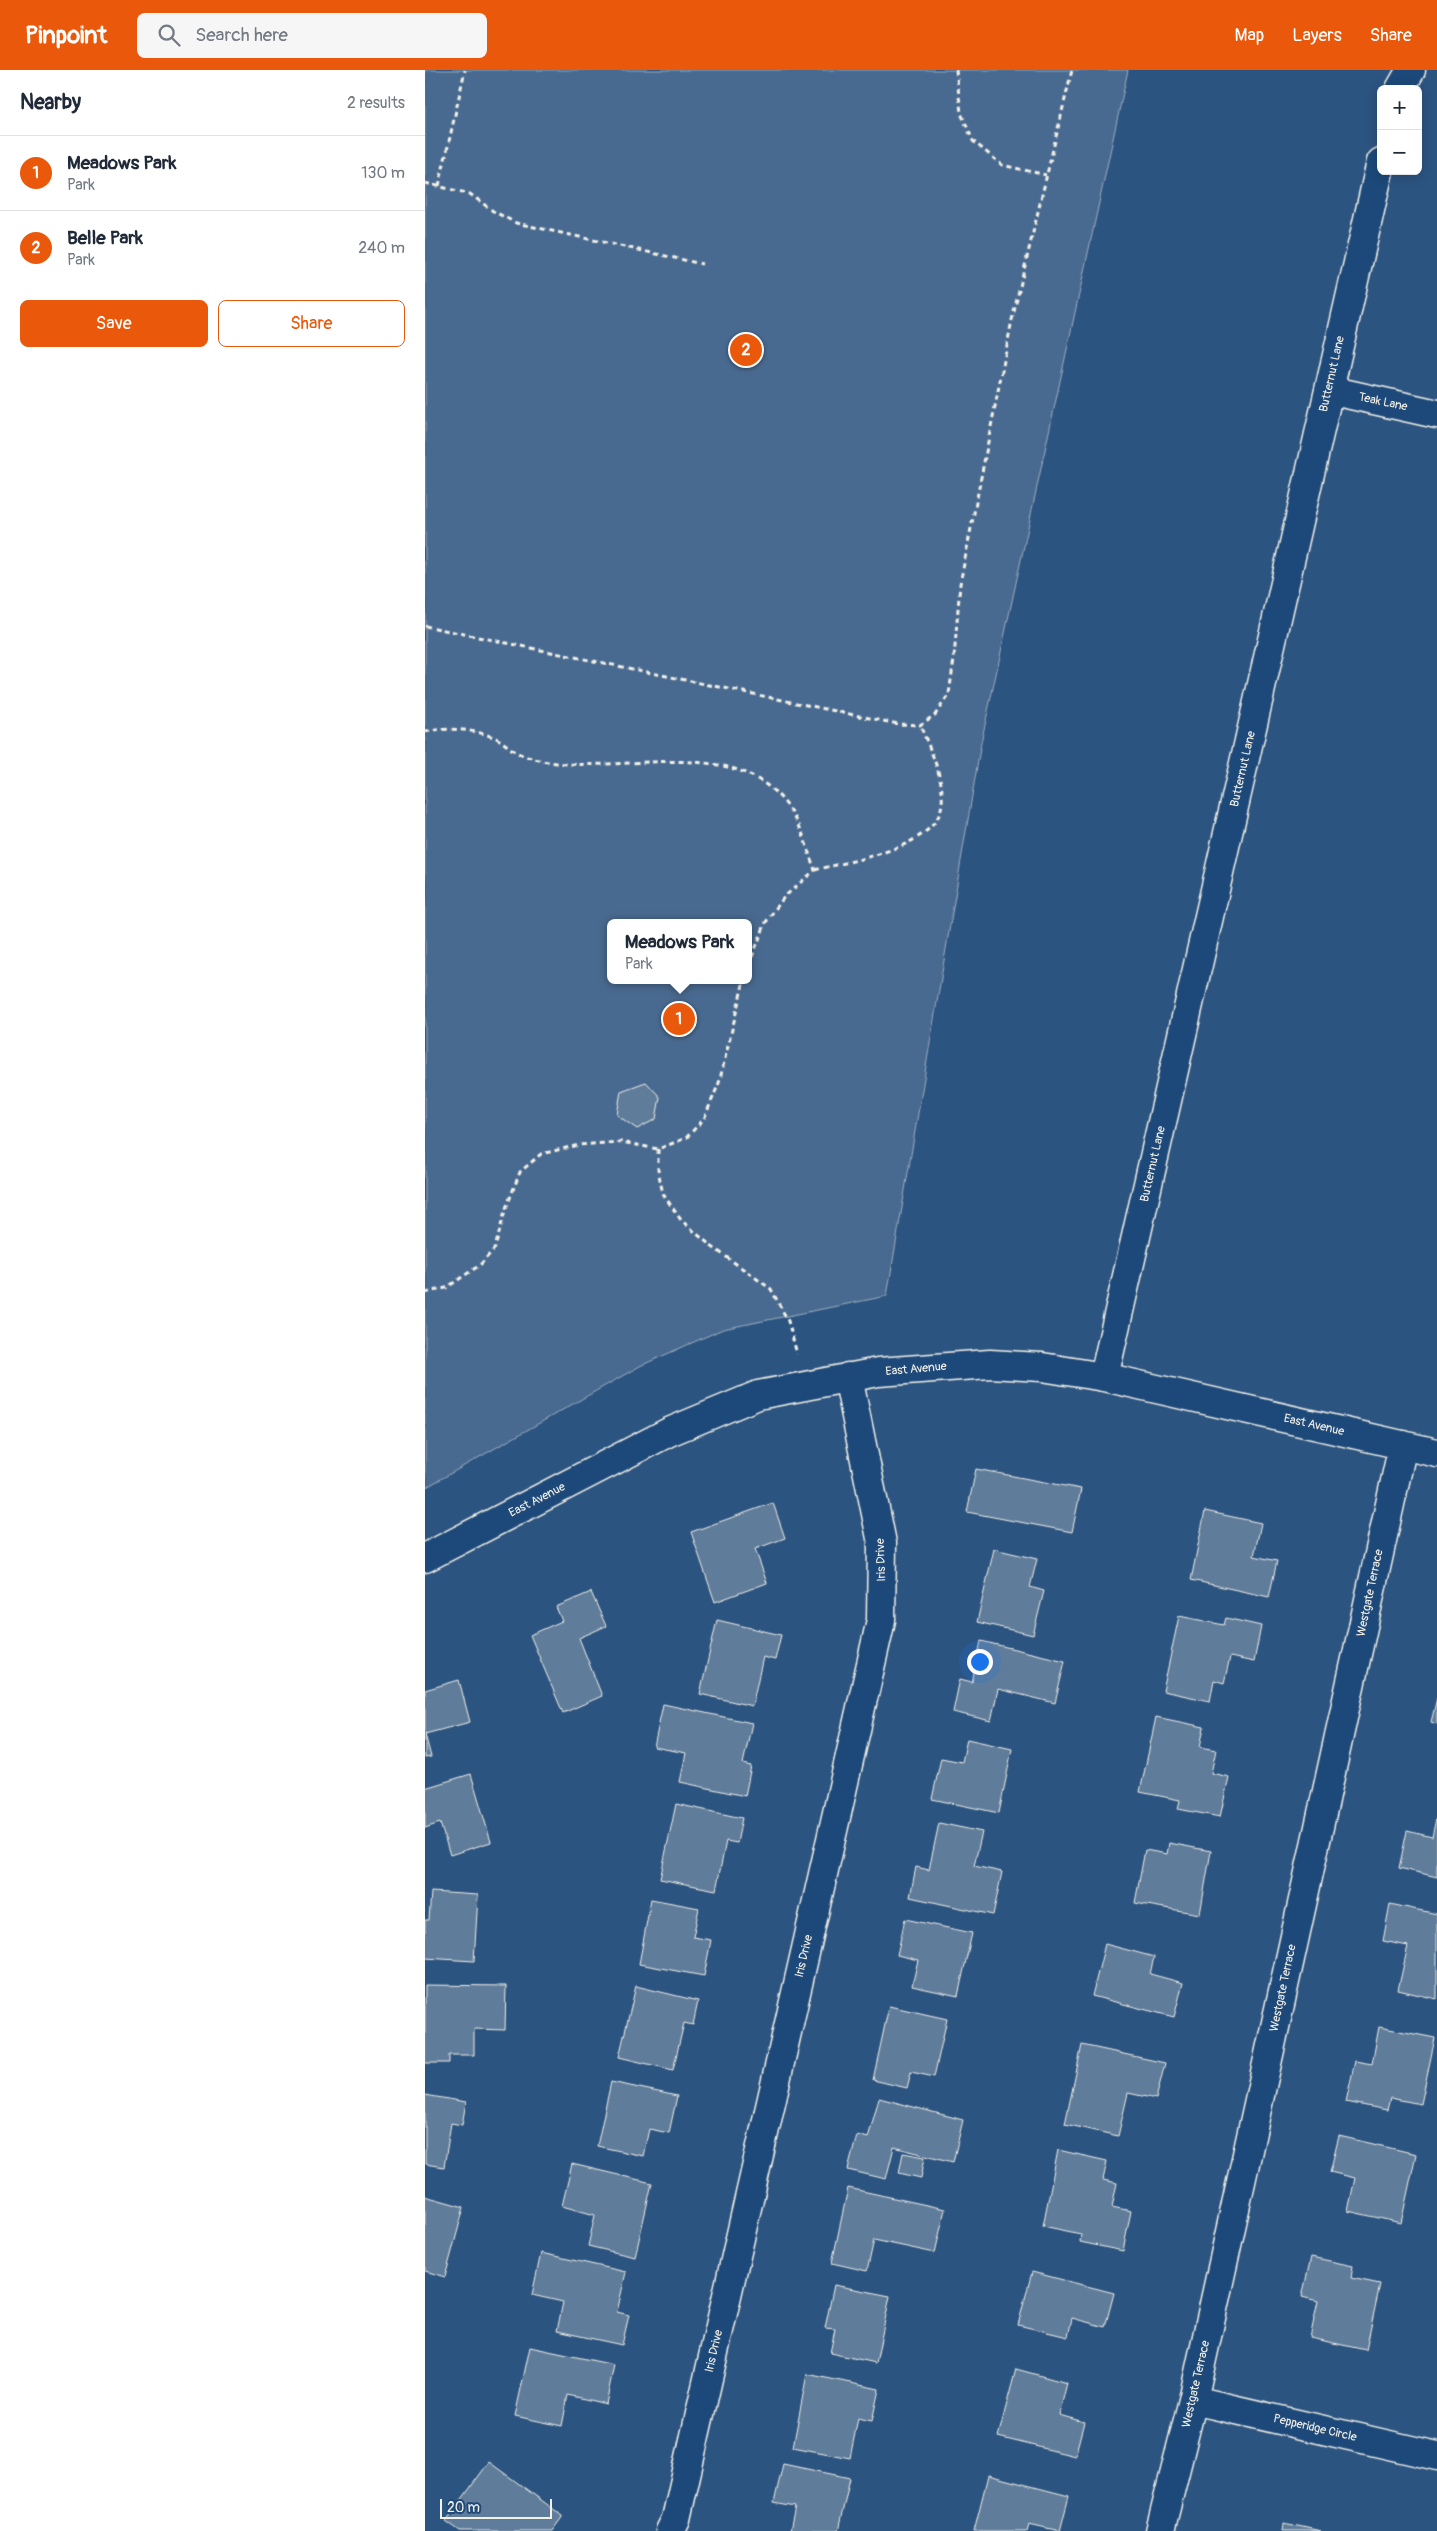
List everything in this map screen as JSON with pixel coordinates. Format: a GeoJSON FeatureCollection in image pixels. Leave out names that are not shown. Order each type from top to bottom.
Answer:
{"type":"FeatureCollection","features":[{"type":"Feature","properties":{"kind":"street"},"geometry":{"type":"LineString","coordinates":[[1402,85],[1411,70]]}},
{"type":"Feature","properties":{"kind":"street","name":"Butternut Lane"},"geometry":{"type":"LineString","coordinates":[[1105,1377],[1378,175]]}},
{"type":"Feature","properties":{"kind":"street","name":"Teak Lane"},"geometry":{"type":"LineString","coordinates":[[1329,390],[1437,414]]}},
{"type":"Feature","properties":{"kind":"street","name":"East Avenue"},"geometry":{"type":"LineString","coordinates":[[425,1558],[669,1432],[758,1395],[878,1372],[990,1364],[1034,1366],[1105,1377],[1437,1453]]}},
{"type":"Feature","properties":{"kind":"street","name":"Iris Drive"},"geometry":{"type":"LineString","coordinates":[[670,2531],[676,2519],[881,1620],[882,1543],[848,1377]]}},
{"type":"Feature","properties":{"kind":"street","name":"Westgate Terrace"},"geometry":{"type":"LineString","coordinates":[[1160,2531],[1193,2400],[1403,1445]]}},
{"type":"Feature","properties":{"kind":"street","name":"Pepperidge Circle"},"geometry":{"type":"LineString","coordinates":[[1193,2400],[1437,2456]]}},
{"type":"Feature","properties":{"kind":"path"},"geometry":{"type":"LineString","coordinates":[[439,186],[465,70]]}},
{"type":"Feature","properties":{"kind":"path"},"geometry":{"type":"LineString","coordinates":[[956,70],[961,113],[973,141],[1002,165],[1046,175]]}},
{"type":"Feature","properties":{"kind":"path"},"geometry":{"type":"LineString","coordinates":[[425,626],[898,724],[920,725],[935,715],[949,694],[960,584],[1012,320],[1072,70]]}},
{"type":"Feature","properties":{"kind":"path"},"geometry":{"type":"LineString","coordinates":[[425,183],[470,194],[493,211],[516,223],[702,264]]}},
{"type":"Feature","properties":{"kind":"path"},"geometry":{"type":"LineString","coordinates":[[752,957],[766,922],[779,903],[815,870],[881,853],[915,840],[933,826],[941,809],[940,787],[935,761],[920,725]]}},
{"type":"Feature","properties":{"kind":"path"},"geometry":{"type":"LineString","coordinates":[[425,732],[442,728],[469,731],[497,738],[519,754],[544,761],[573,764],[695,762],[732,767],[754,776],[775,792],[795,816],[815,870]]}},
{"type":"Feature","properties":{"kind":"path"},"geometry":{"type":"LineString","coordinates":[[425,1293],[446,1288],[480,1265],[495,1248],[505,1211],[520,1172],[541,1154],[579,1145],[621,1142],[659,1149],[686,1138],[704,1119],[719,1083],[743,984]]}},
{"type":"Feature","properties":{"kind":"path"},"geometry":{"type":"LineString","coordinates":[[659,1149],[658,1170],[663,1194],[681,1220],[711,1246],[771,1289],[788,1321],[805,1386]]}},
{"type":"Feature","properties":{"kind":"shaded area"},"geometry":{"type":"Polygon","coordinates":[[[425,70],[1128,70],[981,743],[887,1296],[723,1329],[640,1366],[425,1488],[425,70]]]}},
{"type":"Feature","properties":{"kind":"building"},"geometry":{"type":"Polygon","coordinates":[[[646,1082],[660,1097],[656,1119],[637,1129],[617,1115],[621,1091],[646,1082]]]}},
{"type":"Feature","properties":{"kind":"building"},"geometry":{"type":"Polygon","coordinates":[[[976,1469],[1081,1489],[1072,1532],[967,1512],[976,1469]]]}},
{"type":"Feature","properties":{"kind":"building"},"geometry":{"type":"Polygon","coordinates":[[[773,1503],[785,1538],[755,1549],[767,1583],[715,1602],[691,1532],[773,1503]]]}},
{"type":"Feature","properties":{"kind":"building"},"geometry":{"type":"Polygon","coordinates":[[[1205,1511],[1261,1523],[1254,1556],[1277,1561],[1269,1597],[1191,1580],[1205,1511]]]}},
{"type":"Feature","properties":{"kind":"building"},"geometry":{"type":"Polygon","coordinates":[[[994,1549],[1037,1559],[1030,1587],[1044,1591],[1033,1635],[977,1622],[994,1549]]]}},
{"type":"Feature","properties":{"kind":"building"},"geometry":{"type":"Polygon","coordinates":[[[591,1592],[606,1626],[579,1638],[602,1696],[563,1713],[530,1635],[562,1621],[556,1607],[591,1592]]]}},
{"type":"Feature","properties":{"kind":"building"},"geometry":{"type":"Polygon","coordinates":[[[1179,1616],[1224,1625],[1226,1618],[1261,1626],[1254,1662],[1230,1657],[1224,1683],[1214,1680],[1210,1701],[1163,1691],[1179,1616]]]}},
{"type":"Feature","properties":{"kind":"building"},"geometry":{"type":"Polygon","coordinates":[[[717,1620],[781,1635],[775,1660],[763,1657],[752,1706],[700,1694],[717,1620]]]}},
{"type":"Feature","properties":{"kind":"building"},"geometry":{"type":"Polygon","coordinates":[[[981,1641],[1065,1661],[1055,1703],[998,1689],[991,1721],[953,1712],[960,1679],[972,1682],[981,1641]]]}},
{"type":"Feature","properties":{"kind":"building"},"geometry":{"type":"Polygon","coordinates":[[[459,1680],[470,1722],[425,1734],[425,1690],[459,1680]]]}},
{"type":"Feature","properties":{"kind":"building"},"geometry":{"type":"Polygon","coordinates":[[[1437,1698],[1437,1724],[1431,1722],[1437,1698]]]}},
{"type":"Feature","properties":{"kind":"building"},"geometry":{"type":"Polygon","coordinates":[[[663,1704],[752,1723],[743,1764],[751,1766],[745,1796],[680,1782],[686,1753],[654,1747],[663,1704]]]}},
{"type":"Feature","properties":{"kind":"building"},"geometry":{"type":"Polygon","coordinates":[[[1156,1717],[1204,1727],[1200,1747],[1216,1750],[1211,1773],[1229,1777],[1220,1817],[1178,1809],[1180,1800],[1140,1792],[1156,1717]]]}},
{"type":"Feature","properties":{"kind":"building"},"geometry":{"type":"Polygon","coordinates":[[[425,1734],[431,1757],[425,1758],[425,1734]]]}},
{"type":"Feature","properties":{"kind":"building"},"geometry":{"type":"Polygon","coordinates":[[[967,1739],[1012,1749],[999,1813],[932,1799],[941,1758],[962,1762],[967,1739]]]}},
{"type":"Feature","properties":{"kind":"building"},"geometry":{"type":"Polygon","coordinates":[[[471,1774],[491,1842],[450,1855],[440,1823],[425,1828],[425,1788],[471,1774]]]}},
{"type":"Feature","properties":{"kind":"building"},"geometry":{"type":"Polygon","coordinates":[[[676,1804],[742,1818],[737,1843],[726,1841],[716,1890],[660,1879],[676,1804]]]}},
{"type":"Feature","properties":{"kind":"building"},"geometry":{"type":"Polygon","coordinates":[[[1437,1814],[1437,1877],[1399,1868],[1407,1831],[1432,1837],[1437,1814]]]}},
{"type":"Feature","properties":{"kind":"building"},"geometry":{"type":"Polygon","coordinates":[[[939,1823],[982,1832],[974,1866],[1002,1872],[993,1915],[910,1897],[916,1867],[929,1870],[939,1823]]]}},
{"type":"Feature","properties":{"kind":"building"},"geometry":{"type":"Polygon","coordinates":[[[1169,1843],[1211,1851],[1200,1914],[1135,1903],[1145,1850],[1167,1854],[1169,1843]]]}},
{"type":"Feature","properties":{"kind":"building"},"geometry":{"type":"Polygon","coordinates":[[[431,1892],[478,1895],[474,1961],[425,1958],[425,1920],[429,1920],[431,1892]]]}},
{"type":"Feature","properties":{"kind":"building"},"geometry":{"type":"Polygon","coordinates":[[[651,1899],[699,1908],[693,1937],[711,1940],[704,1976],[639,1964],[651,1899]]]}},
{"type":"Feature","properties":{"kind":"building"},"geometry":{"type":"Polygon","coordinates":[[[1390,1904],[1437,1914],[1437,1999],[1398,1990],[1408,1946],[1383,1941],[1390,1904]]]}},
{"type":"Feature","properties":{"kind":"building"},"geometry":{"type":"Polygon","coordinates":[[[905,1919],[972,1933],[958,1996],[912,1986],[918,1960],[897,1955],[905,1919]]]}},
{"type":"Feature","properties":{"kind":"building"},"geometry":{"type":"Polygon","coordinates":[[[1105,1944],[1154,1957],[1150,1974],[1183,1983],[1174,2017],[1092,1996],[1105,1944]]]}},
{"type":"Feature","properties":{"kind":"building"},"geometry":{"type":"Polygon","coordinates":[[[425,1985],[506,1986],[505,2030],[474,2029],[474,2055],[449,2055],[449,2063],[425,2063],[425,1985]]]}},
{"type":"Feature","properties":{"kind":"building"},"geometry":{"type":"Polygon","coordinates":[[[636,1986],[698,2001],[693,2025],[684,2023],[673,2070],[619,2057],[636,1986]]]}},
{"type":"Feature","properties":{"kind":"building"},"geometry":{"type":"Polygon","coordinates":[[[889,2006],[947,2019],[934,2077],[911,2072],[907,2088],[873,2080],[889,2006]]]}},
{"type":"Feature","properties":{"kind":"building"},"geometry":{"type":"Polygon","coordinates":[[[1379,2027],[1435,2038],[1421,2104],[1390,2098],[1387,2110],[1346,2102],[1355,2061],[1372,2064],[1379,2027]]]}},
{"type":"Feature","properties":{"kind":"building"},"geometry":{"type":"Polygon","coordinates":[[[1082,2045],[1165,2063],[1156,2099],[1128,2093],[1118,2136],[1065,2124],[1082,2045]]]}},
{"type":"Feature","properties":{"kind":"building"},"geometry":{"type":"Polygon","coordinates":[[[611,2082],[677,2096],[669,2133],[649,2129],[643,2156],[597,2146],[611,2082]]]}},
{"type":"Feature","properties":{"kind":"building"},"geometry":{"type":"Polygon","coordinates":[[[425,2095],[466,2102],[462,2125],[451,2123],[444,2167],[425,2164],[425,2095]]]}},
{"type":"Feature","properties":{"kind":"building"},"geometry":{"type":"Polygon","coordinates":[[[879,2098],[963,2120],[953,2162],[894,2147],[886,2179],[848,2170],[857,2135],[868,2138],[879,2098]]]}},
{"type":"Feature","properties":{"kind":"building"},"geometry":{"type":"Polygon","coordinates":[[[1339,2136],[1416,2154],[1401,2223],[1348,2211],[1355,2178],[1330,2172],[1339,2136]]]}},
{"type":"Feature","properties":{"kind":"building"},"geometry":{"type":"Polygon","coordinates":[[[1058,2150],[1107,2161],[1103,2180],[1117,2183],[1112,2207],[1131,2211],[1123,2251],[1080,2242],[1081,2234],[1043,2226],[1058,2150]]]}},
{"type":"Feature","properties":{"kind":"building"},"geometry":{"type":"Polygon","coordinates":[[[903,2153],[925,2157],[921,2178],[899,2173],[903,2153]]]}},
{"type":"Feature","properties":{"kind":"building"},"geometry":{"type":"Polygon","coordinates":[[[572,2164],[652,2183],[635,2257],[588,2246],[595,2215],[562,2206],[572,2164]]]}},
{"type":"Feature","properties":{"kind":"building"},"geometry":{"type":"Polygon","coordinates":[[[848,2188],[945,2209],[935,2253],[874,2240],[867,2271],[832,2263],[848,2188]]]}},
{"type":"Feature","properties":{"kind":"building"},"geometry":{"type":"Polygon","coordinates":[[[425,2196],[464,2207],[445,2277],[425,2271],[425,2196]]]}},
{"type":"Feature","properties":{"kind":"building"},"geometry":{"type":"Polygon","coordinates":[[[541,2253],[626,2272],[617,2312],[629,2315],[622,2345],[557,2331],[563,2302],[532,2295],[541,2253]]]}},
{"type":"Feature","properties":{"kind":"building"},"geometry":{"type":"Polygon","coordinates":[[[1311,2257],[1353,2266],[1351,2278],[1380,2284],[1366,2350],[1310,2338],[1318,2301],[1302,2297],[1311,2257]]]}},
{"type":"Feature","properties":{"kind":"building"},"geometry":{"type":"Polygon","coordinates":[[[1032,2272],[1114,2293],[1105,2327],[1072,2318],[1068,2337],[1018,2325],[1032,2272]]]}},
{"type":"Feature","properties":{"kind":"building"},"geometry":{"type":"Polygon","coordinates":[[[834,2285],[890,2296],[876,2363],[830,2353],[835,2329],[825,2328],[834,2285]]]}},
{"type":"Feature","properties":{"kind":"building"},"geometry":{"type":"Polygon","coordinates":[[[530,2347],[614,2365],[606,2404],[568,2395],[562,2426],[515,2416],[530,2347]]]}},
{"type":"Feature","properties":{"kind":"building"},"geometry":{"type":"Polygon","coordinates":[[[1016,2369],[1067,2383],[1059,2415],[1084,2422],[1075,2456],[998,2437],[1016,2369]]]}},
{"type":"Feature","properties":{"kind":"building"},"geometry":{"type":"Polygon","coordinates":[[[807,2374],[879,2389],[872,2421],[858,2418],[850,2458],[793,2447],[807,2374]]]}},
{"type":"Feature","properties":{"kind":"building"},"geometry":{"type":"Polygon","coordinates":[[[489,2462],[563,2516],[552,2531],[460,2531],[446,2521],[489,2462]]]}},
{"type":"Feature","properties":{"kind":"building"},"geometry":{"type":"Polygon","coordinates":[[[783,2464],[850,2478],[838,2531],[790,2531],[795,2507],[774,2503],[783,2464]]]}},
{"type":"Feature","properties":{"kind":"building"},"geometry":{"type":"Polygon","coordinates":[[[988,2475],[1069,2496],[1060,2531],[1029,2524],[1027,2531],[974,2531],[988,2475]]]}},
{"type":"Feature","properties":{"kind":"building"},"geometry":{"type":"Polygon","coordinates":[[[1284,2523],[1321,2531],[1283,2531],[1284,2523]]]}},
{"type":"Feature","properties":{"kind":"place","name":"Belle Park"},"geometry":{"type":"Point","coordinates":[746,350]}},
{"type":"Feature","properties":{"kind":"place","name":"Meadows Park"},"geometry":{"type":"Point","coordinates":[679,1019]}}]}
